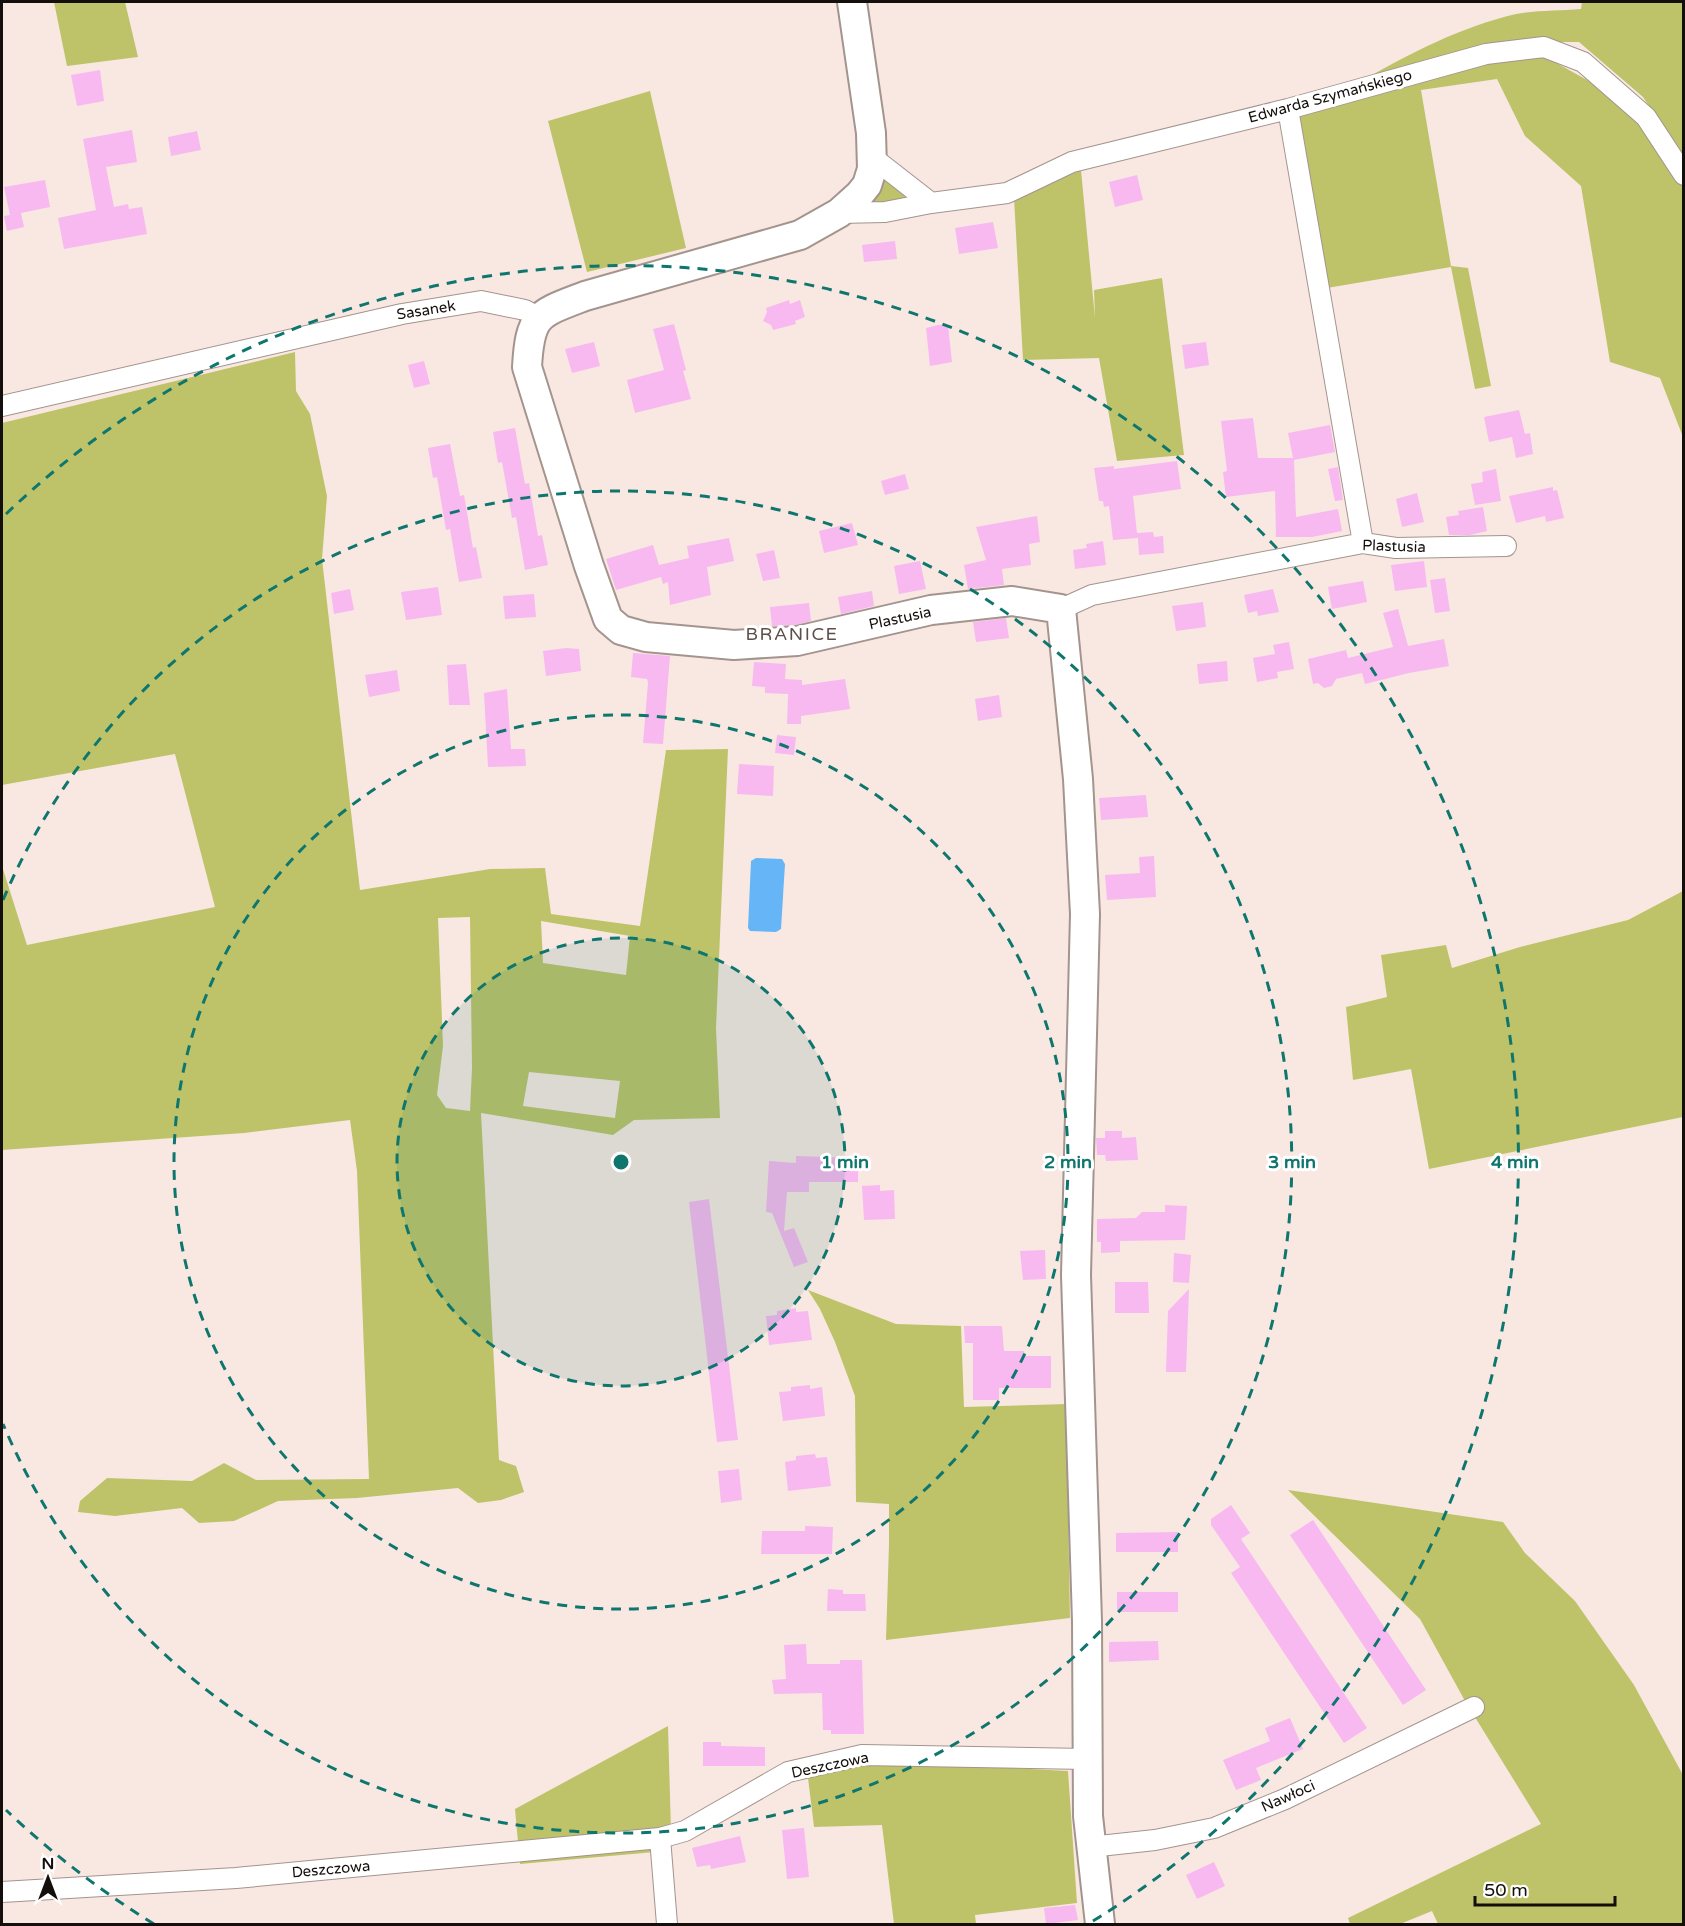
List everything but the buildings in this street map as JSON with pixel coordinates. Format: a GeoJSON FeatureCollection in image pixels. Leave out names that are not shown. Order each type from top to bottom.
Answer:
{"type":"FeatureCollection","features":[{"type":"Feature","properties":{"kind":"street"},"geometry":{"type":"LineString","coordinates":[[538,317],[585,296],[800,235],[839,213],[859,195],[867,184],[872,169],[872,158],[867,92],[852,2]]}},
{"type":"Feature","properties":{"kind":"street","name":"Edwarda Szymańskiego"},"geometry":{"type":"LineString","coordinates":[[839,213],[885,212],[931,203],[1007,193],[1072,162],[1288,109],[1486,54],[1544,47],[1583,62],[1646,117],[1683,175]]}},
{"type":"Feature","properties":{"kind":"street"},"geometry":{"type":"LineString","coordinates":[[1288,109],[1364,543]]}},
{"type":"Feature","properties":{"kind":"street"},"geometry":{"type":"LineString","coordinates":[[872,158],[931,203]]}},
{"type":"Feature","properties":{"kind":"street","name":"Sasanek"},"geometry":{"type":"LineString","coordinates":[[2,406],[402,314],[481,302],[525,309],[538,317]]}},
{"type":"Feature","properties":{"kind":"street","name":"Plastusia"},"geometry":{"type":"LineString","coordinates":[[538,317],[529,338],[527,367],[589,566],[608,620],[621,630],[646,637],[734,645],[797,641],[931,610],[1012,601],[1061,609],[1092,595],[1364,543],[1395,548],[1506,546]]}},
{"type":"Feature","properties":{"kind":"street"},"geometry":{"type":"LineString","coordinates":[[1061,609],[1078,779],[1084,914],[1076,1275],[1087,1622],[1087,1759],[1090,1847],[1100,1924]]}},
{"type":"Feature","properties":{"kind":"street","name":"Nawłoci"},"geometry":{"type":"LineString","coordinates":[[1090,1847],[1155,1840],[1214,1828],[1285,1799],[1474,1707]]}},
{"type":"Feature","properties":{"kind":"street","name":"Deszczowa"},"geometry":{"type":"LineString","coordinates":[[2,1892],[236,1878],[660,1838],[685,1831],[788,1772],[862,1755],[1087,1759]]}},
{"type":"Feature","properties":{"kind":"street"},"geometry":{"type":"LineString","coordinates":[[660,1838],[667,1924]]}},
{"type":"Feature","properties":{"kind":"green space"},"geometry":{"type":"Polygon","coordinates":[[[54,2],[125,2],[138,57],[67,66],[54,2]]]}},
{"type":"Feature","properties":{"kind":"green space"},"geometry":{"type":"Polygon","coordinates":[[[1582,2],[1683,2],[1683,158],[1643,97],[1579,42],[1519,42],[1362,81],[1417,51],[1475,26],[1516,14],[1581,9],[1582,2]]]}},
{"type":"Feature","properties":{"kind":"green space"},"geometry":{"type":"Polygon","coordinates":[[[1542,55],[1596,85],[1641,124],[1683,186],[1683,437],[1660,378],[1610,362],[1581,186],[1525,136],[1497,79],[1421,90],[1451,266],[1468,268],[1491,386],[1475,389],[1451,267],[1327,288],[1296,116],[1489,61],[1542,55]]]}},
{"type":"Feature","properties":{"kind":"green space"},"geometry":{"type":"Polygon","coordinates":[[[650,91],[686,248],[587,272],[548,121],[650,91]]]}},
{"type":"Feature","properties":{"kind":"green space"},"geometry":{"type":"Polygon","coordinates":[[[1081,170],[1095,318],[1094,290],[1162,278],[1184,455],[1117,461],[1099,358],[1023,360],[1014,198],[1081,170]]]}},
{"type":"Feature","properties":{"kind":"green space"},"geometry":{"type":"Polygon","coordinates":[[[876,171],[904,192],[906,203],[871,208],[869,188],[876,171]]]}},
{"type":"Feature","properties":{"kind":"green space"},"geometry":{"type":"Polygon","coordinates":[[[295,352],[296,391],[310,414],[327,496],[322,559],[360,890],[490,869],[545,868],[551,914],[640,926],[666,750],[728,749],[716,1028],[720,1118],[634,1120],[613,1135],[481,1113],[499,1460],[516,1466],[524,1492],[501,1500],[478,1503],[458,1488],[357,1498],[278,1501],[234,1521],[199,1523],[182,1508],[115,1516],[78,1512],[80,1501],[107,1478],[192,1481],[224,1463],[256,1480],[369,1479],[357,1171],[350,1120],[244,1133],[2,1150],[2,866],[27,945],[215,907],[175,754],[2,785],[2,423],[295,352]],[[470,917],[438,918],[443,1046],[437,1095],[446,1108],[470,1111],[472,1068],[470,917]],[[541,921],[543,963],[626,975],[630,936],[541,921]],[[529,1072],[523,1106],[615,1118],[620,1081],[529,1072]]]}},
{"type":"Feature","properties":{"kind":"green space"},"geometry":{"type":"Polygon","coordinates":[[[1683,891],[1683,1117],[1429,1169],[1411,1069],[1353,1080],[1346,1007],[1387,997],[1381,955],[1446,945],[1452,968],[1520,947],[1628,920],[1683,891]]]}},
{"type":"Feature","properties":{"kind":"green space"},"geometry":{"type":"Polygon","coordinates":[[[808,1290],[896,1324],[961,1326],[964,1407],[1066,1404],[1070,1618],[886,1640],[889,1504],[856,1502],[855,1396],[835,1342],[820,1309],[808,1290]]]}},
{"type":"Feature","properties":{"kind":"green space"},"geometry":{"type":"Polygon","coordinates":[[[1288,1490],[1503,1522],[1525,1553],[1575,1601],[1634,1685],[1683,1775],[1683,1924],[1438,1924],[1432,1911],[1400,1924],[1350,1924],[1348,1918],[1541,1824],[1465,1701],[1420,1619],[1288,1490]]]}},
{"type":"Feature","properties":{"kind":"green space"},"geometry":{"type":"Polygon","coordinates":[[[668,1726],[671,1831],[655,1852],[520,1864],[515,1809],[668,1726]]]}},
{"type":"Feature","properties":{"kind":"green space"},"geometry":{"type":"Polygon","coordinates":[[[867,1760],[1068,1771],[1077,1903],[975,1915],[976,1924],[894,1924],[882,1825],[814,1827],[808,1778],[867,1760]]]}},
{"type":"Feature","properties":{"kind":"water"},"geometry":{"type":"Polygon","coordinates":[[[756,858],[782,859],[785,864],[781,929],[776,932],[750,931],[748,928],[751,861],[756,858]]]}},
{"type":"Feature","properties":{"kind":"district","name":"BRANICE"},"geometry":{"type":"Point","coordinates":[792,634]}}]}
